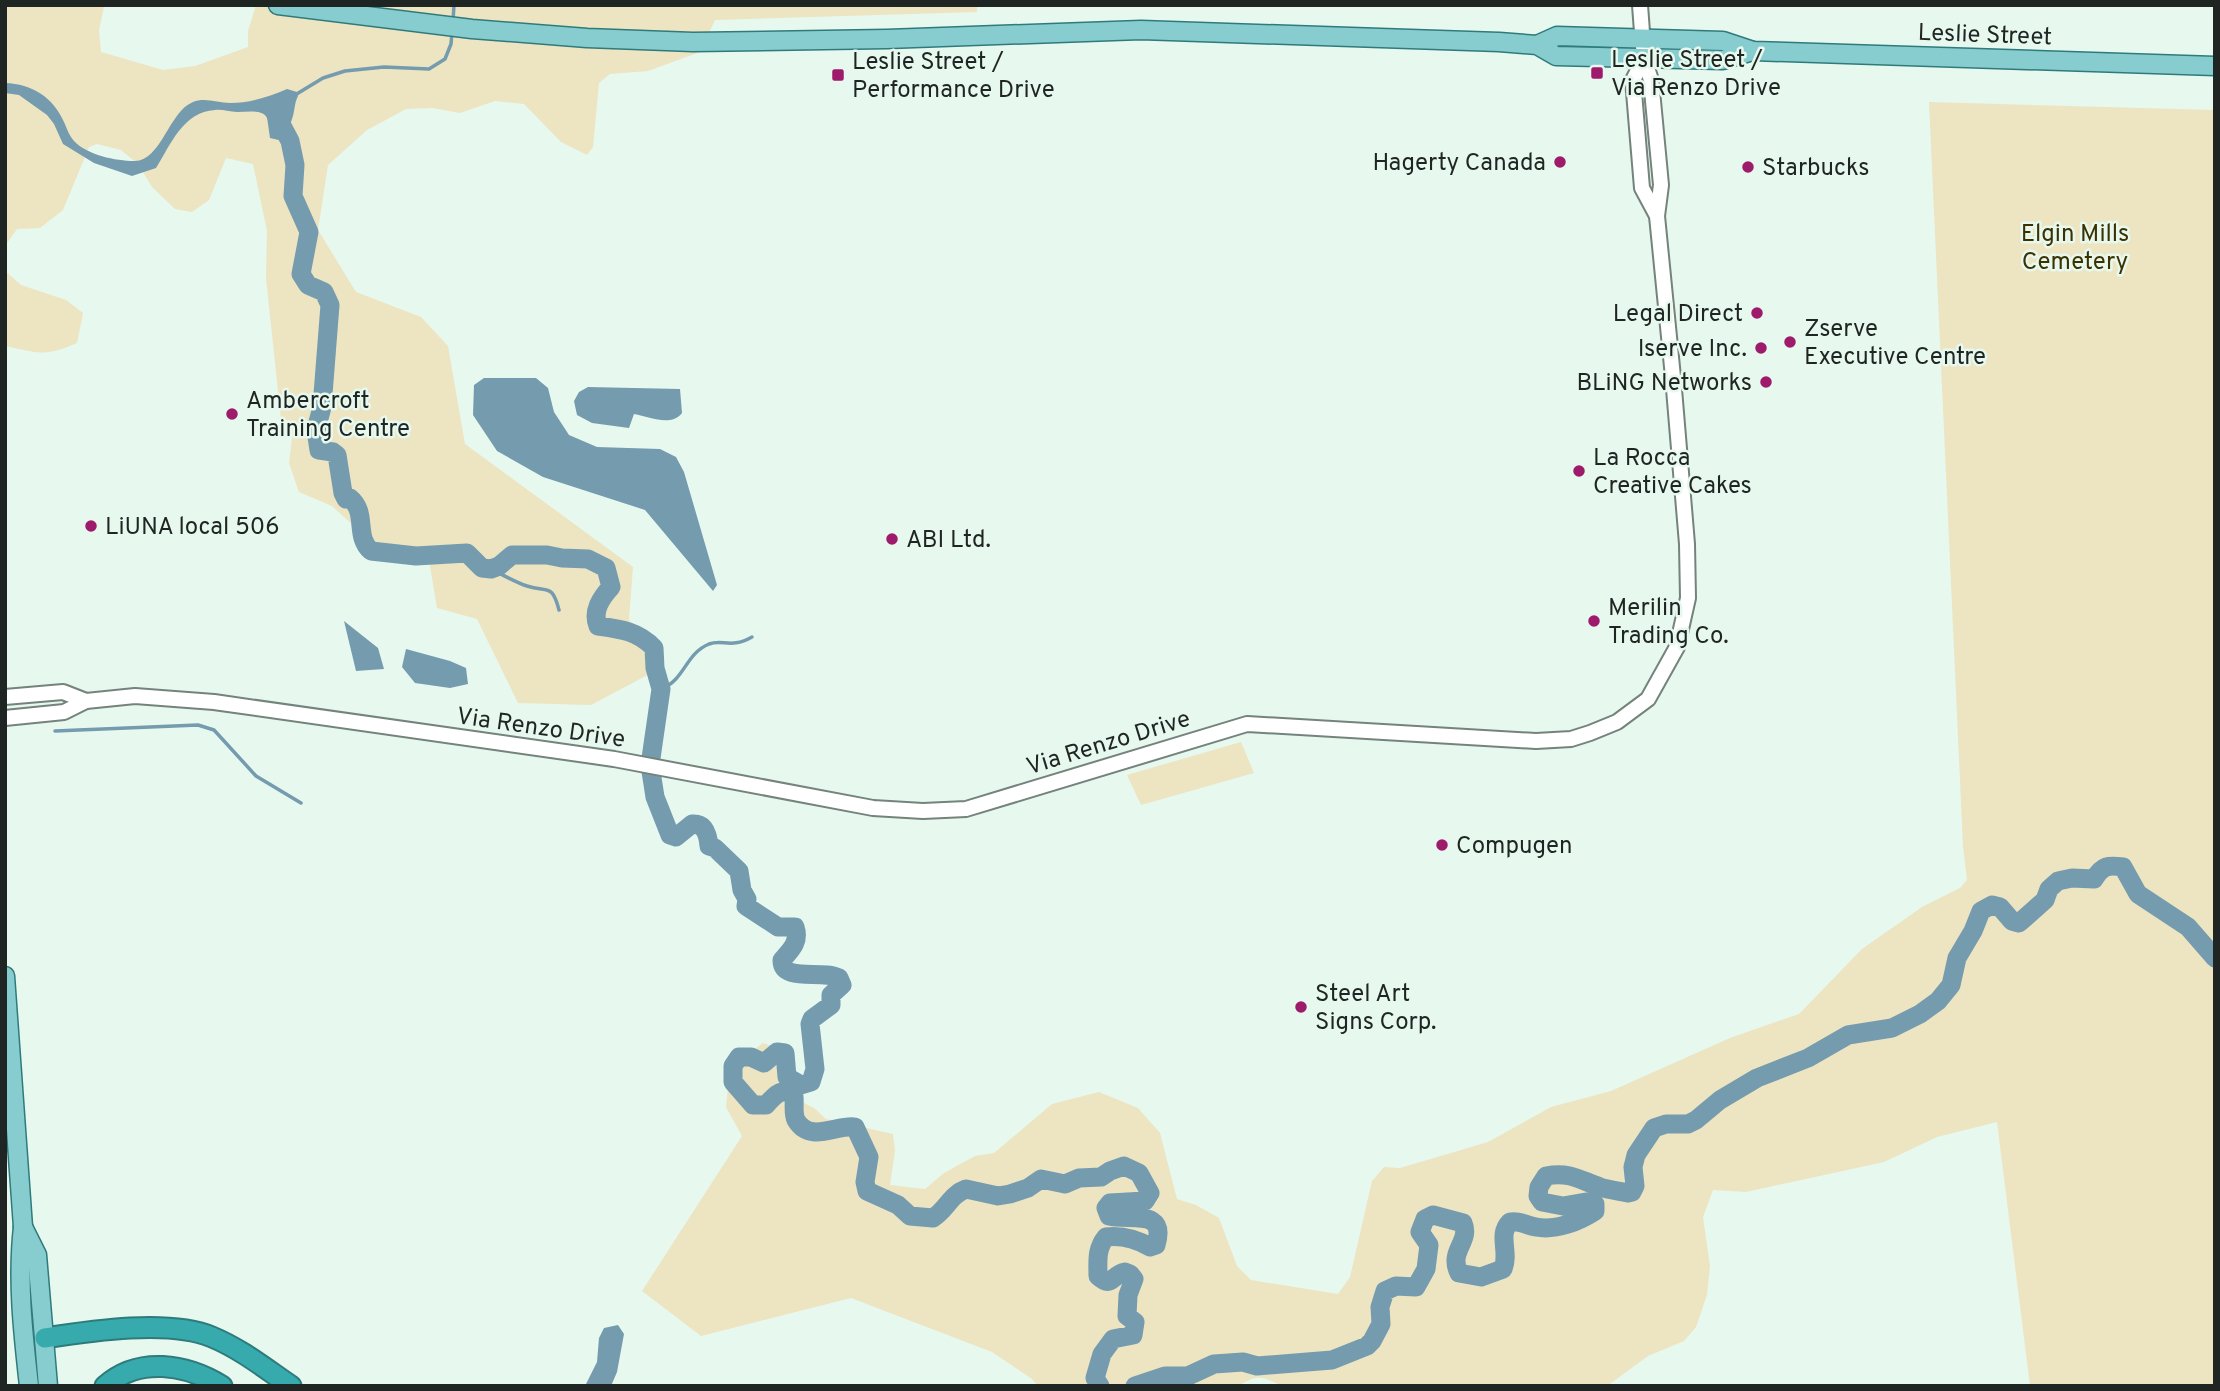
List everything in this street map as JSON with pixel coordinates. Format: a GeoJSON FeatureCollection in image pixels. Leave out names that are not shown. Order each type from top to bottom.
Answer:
{"type":"FeatureCollection","features":[{"type":"Feature","properties":{"kind":"highway"},"geometry":{"type":"LineString","coordinates":[[39,1342],[146,1328],[177,1328],[211,1336],[291,1386]]}},
{"type":"Feature","properties":{"kind":"highway"},"geometry":{"type":"LineString","coordinates":[[105,1386],[129,1371],[155,1366],[196,1372],[222,1386]]}},
{"type":"Feature","properties":{"kind":"main road","name":"Leslie Street"},"geometry":{"type":"LineString","coordinates":[[278,5],[472,29],[587,38],[693,42],[849,40],[1141,30],[1537,45],[1556,56],[1723,60],[1753,51]]}},
{"type":"Feature","properties":{"kind":"main road","name":"Leslie Street"},"geometry":{"type":"LineString","coordinates":[[1537,45],[1557,36],[1643,38],[1723,41],[1753,51],[2215,66]]}},
{"type":"Feature","properties":{"kind":"main road"},"geometry":{"type":"LineString","coordinates":[[5,976],[23,1227],[37,1255],[39,1342],[48,1386]]}},
{"type":"Feature","properties":{"kind":"main road"},"geometry":{"type":"LineString","coordinates":[[29,1386],[39,1342]]}},
{"type":"Feature","properties":{"kind":"street"},"geometry":{"type":"LineString","coordinates":[[1640,5],[1644,59]]}},
{"type":"Feature","properties":{"kind":"street","name":"Via Renzo Drive"},"geometry":{"type":"LineString","coordinates":[[5,718],[65,712],[86,701],[135,696],[214,702],[614,759],[873,807],[923,811],[966,809],[1247,724],[1536,741],[1571,739],[1617,722],[1648,699],[1677,647],[1688,598],[1687,544],[1657,216],[1642,188],[1633,80],[1644,59]]}},
{"type":"Feature","properties":{"kind":"street","name":"Via Renzo Drive"},"geometry":{"type":"LineString","coordinates":[[5,697],[64,692],[86,701]]}},
{"type":"Feature","properties":{"kind":"green space"},"geometry":{"type":"Polygon","coordinates":[[[5,5],[104,7],[99,30],[101,52],[163,70],[195,66],[248,47],[248,31],[256,5],[977,5],[977,12],[715,20],[700,52],[648,71],[610,74],[599,83],[593,147],[587,155],[561,142],[524,104],[495,101],[460,113],[432,108],[406,109],[367,130],[328,165],[318,230],[356,292],[421,317],[448,346],[465,444],[633,567],[629,619],[655,671],[591,705],[518,703],[477,619],[437,608],[428,554],[376,546],[332,506],[299,492],[289,463],[292,438],[281,419],[266,278],[267,231],[253,164],[226,158],[209,200],[192,212],[175,209],[152,187],[138,164],[121,150],[97,144],[89,147],[63,210],[40,228],[17,229],[5,246],[5,5]]]}},
{"type":"Feature","properties":{"kind":"green space","name":"Elgin Mills Cemetery"},"geometry":{"type":"Polygon","coordinates":[[[1929,102],[2215,110],[2215,1386],[2030,1386],[1997,1122],[1937,1137],[1884,1162],[1746,1192],[1713,1190],[1703,1217],[1710,1266],[1707,1295],[1696,1327],[1684,1341],[1648,1356],[1607,1386],[1282,1386],[1260,1378],[1238,1386],[1038,1386],[992,1352],[851,1298],[701,1336],[642,1291],[742,1136],[726,1107],[730,1069],[763,1043],[784,1050],[792,1097],[814,1108],[826,1119],[893,1134],[895,1151],[890,1185],[925,1189],[944,1173],[975,1156],[994,1153],[1052,1104],[1099,1092],[1138,1108],[1160,1133],[1177,1199],[1196,1205],[1219,1218],[1237,1266],[1251,1280],[1338,1294],[1350,1277],[1372,1181],[1384,1167],[1400,1168],[1488,1142],[1551,1107],[1611,1091],[1730,1038],[1799,1014],[1862,949],[1922,907],[1960,888],[1967,880],[1963,846],[1929,102]]]}},
{"type":"Feature","properties":{"kind":"green space"},"geometry":{"type":"Polygon","coordinates":[[[5,271],[21,285],[66,300],[83,313],[77,343],[49,352],[5,346],[5,271]]]}},
{"type":"Feature","properties":{"kind":"green space"},"geometry":{"type":"Polygon","coordinates":[[[1241,742],[1254,773],[1141,805],[1127,775],[1241,742]]]}},
{"type":"Feature","properties":{"kind":"water"},"geometry":{"type":"Polygon","coordinates":[[[5,83],[33,89],[48,99],[59,113],[72,139],[86,150],[127,161],[143,159],[151,153],[177,115],[193,102],[245,102],[287,89],[297,92],[298,96],[283,141],[270,138],[267,117],[261,113],[218,110],[204,112],[186,123],[179,131],[156,168],[132,176],[94,163],[63,144],[47,115],[19,95],[5,93],[5,83]]]}},
{"type":"Feature","properties":{"kind":"water"},"geometry":{"type":"Polygon","coordinates":[[[484,378],[536,378],[548,388],[554,412],[569,435],[597,447],[660,449],[676,457],[684,472],[717,585],[713,591],[645,510],[543,477],[497,451],[473,415],[474,385],[484,378]]]}},
{"type":"Feature","properties":{"kind":"water"},"geometry":{"type":"Polygon","coordinates":[[[588,387],[680,389],[682,413],[666,420],[634,414],[629,428],[592,423],[577,415],[574,401],[579,392],[588,387]]]}},
{"type":"Feature","properties":{"kind":"water"},"geometry":{"type":"Polygon","coordinates":[[[344,621],[378,648],[384,669],[356,671],[344,621]]]}},
{"type":"Feature","properties":{"kind":"water"},"geometry":{"type":"Polygon","coordinates":[[[406,649],[466,668],[468,684],[450,688],[415,683],[402,667],[406,649]]]}},
{"type":"Feature","properties":{"kind":"water"},"geometry":{"type":"Polygon","coordinates":[[[618,1325],[624,1334],[617,1372],[611,1386],[585,1386],[597,1362],[599,1338],[604,1328],[618,1325]]]}},
{"type":"Feature","properties":{"kind":"waterway"},"geometry":{"type":"LineString","coordinates":[[453,21],[454,5]]}},
{"type":"Feature","properties":{"kind":"waterway"},"geometry":{"type":"LineString","coordinates":[[295,95],[323,78],[345,71],[384,67],[429,69],[445,59],[452,32]]}},
{"type":"Feature","properties":{"kind":"waterway"},"geometry":{"type":"LineString","coordinates":[[273,109],[290,141],[295,165],[293,196],[309,232],[301,274],[308,285],[324,292],[330,305],[322,407],[316,430],[319,450],[337,455],[343,493],[358,510],[366,545],[371,551],[416,556],[467,553],[482,568],[491,569],[512,555],[588,559],[606,568],[611,587],[597,610],[598,626],[635,634],[654,648],[655,668],[661,689],[650,765],[655,797],[670,835],[676,837],[692,824],[700,825],[707,834],[709,846],[715,848],[739,871],[742,890],[747,899],[746,906],[778,927],[795,927],[795,941],[782,960],[784,967],[796,973],[839,978],[842,985],[831,995],[831,1005],[812,1019],[810,1024],[815,1069],[811,1082],[801,1085],[787,1077],[785,1053],[777,1052],[764,1063],[751,1057],[739,1057],[733,1066],[733,1082],[753,1105],[766,1105],[781,1092],[793,1091],[795,1117],[802,1127],[816,1132],[855,1127],[869,1157],[865,1182],[867,1191],[898,1205],[910,1216],[933,1218],[966,1189],[998,1196],[1028,1188],[1041,1179],[1065,1184],[1079,1178],[1101,1177],[1124,1166],[1139,1173],[1150,1193],[1145,1201],[1110,1203],[1106,1208],[1109,1216],[1145,1218],[1152,1221],[1158,1233],[1156,1245],[1150,1247],[1129,1238],[1106,1237],[1101,1246],[1098,1276],[1109,1281],[1125,1272],[1134,1279],[1128,1295],[1127,1316],[1135,1322],[1133,1335],[1113,1339],[1102,1354],[1095,1378],[1100,1386]]}},
{"type":"Feature","properties":{"kind":"waterway"},"geometry":{"type":"LineString","coordinates":[[491,569],[523,584],[548,590],[554,596],[559,610]]}},
{"type":"Feature","properties":{"kind":"waterway"},"geometry":{"type":"LineString","coordinates":[[661,689],[675,680],[701,648],[714,643],[745,641],[752,637]]}},
{"type":"Feature","properties":{"kind":"waterway"},"geometry":{"type":"LineString","coordinates":[[55,731],[198,725],[214,730],[256,776],[301,803]]}},
{"type":"Feature","properties":{"kind":"waterway"},"geometry":{"type":"LineString","coordinates":[[1135,1386],[1165,1376],[1188,1376],[1214,1364],[1243,1362],[1257,1366],[1332,1360],[1367,1346],[1381,1324],[1380,1307],[1385,1291],[1396,1286],[1416,1287],[1426,1269],[1429,1245],[1420,1232],[1425,1219],[1433,1215],[1463,1223],[1464,1236],[1456,1259],[1459,1273],[1481,1277],[1503,1269],[1504,1232],[1510,1222],[1552,1228],[1575,1222],[1595,1211],[1595,1204],[1586,1202],[1563,1206],[1542,1202],[1538,1196],[1539,1187],[1546,1176],[1568,1176],[1603,1188],[1632,1192],[1635,1186],[1633,1167],[1636,1155],[1654,1128],[1666,1124],[1688,1124],[1720,1100],[1757,1078],[1808,1058],[1848,1035],[1892,1028],[1938,1001],[1951,985],[1957,958],[1981,911],[1992,905],[2000,907],[2012,921],[2019,923],[2045,900],[2049,889],[2058,881],[2072,878],[2094,879],[2106,867],[2123,867],[2138,894],[2188,927],[2215,958]]}},
{"type":"Feature","properties":{"kind":"place","name":"Leslie Street / Via Renzo Drive"},"geometry":{"type":"Point","coordinates":[1597,73]}},
{"type":"Feature","properties":{"kind":"place","name":"Leslie Street / Performance Drive"},"geometry":{"type":"Point","coordinates":[838,75]}},
{"type":"Feature","properties":{"kind":"place","name":"Hagerty Canada"},"geometry":{"type":"Point","coordinates":[1560,162]}},
{"type":"Feature","properties":{"kind":"place","name":"Starbucks"},"geometry":{"type":"Point","coordinates":[1748,167]}},
{"type":"Feature","properties":{"kind":"place","name":"Legal Direct"},"geometry":{"type":"Point","coordinates":[1757,313]}},
{"type":"Feature","properties":{"kind":"place","name":"Zserve Executive Centre"},"geometry":{"type":"Point","coordinates":[1790,342]}},
{"type":"Feature","properties":{"kind":"place","name":"Iserve Inc."},"geometry":{"type":"Point","coordinates":[1761,348]}},
{"type":"Feature","properties":{"kind":"place","name":"BLiNG Networks"},"geometry":{"type":"Point","coordinates":[1766,382]}},
{"type":"Feature","properties":{"kind":"place","name":"Ambercroft Training Centre"},"geometry":{"type":"Point","coordinates":[232,414]}},
{"type":"Feature","properties":{"kind":"place","name":"La Rocca Creative Cakes"},"geometry":{"type":"Point","coordinates":[1579,471]}},
{"type":"Feature","properties":{"kind":"place","name":"LiUNA local 506"},"geometry":{"type":"Point","coordinates":[91,526]}},
{"type":"Feature","properties":{"kind":"place","name":"ABI Ltd."},"geometry":{"type":"Point","coordinates":[892,539]}},
{"type":"Feature","properties":{"kind":"place","name":"Merilin Trading Co."},"geometry":{"type":"Point","coordinates":[1594,621]}},
{"type":"Feature","properties":{"kind":"place","name":"Compugen"},"geometry":{"type":"Point","coordinates":[1442,845]}},
{"type":"Feature","properties":{"kind":"place","name":"Steel Art Signs Corp."},"geometry":{"type":"Point","coordinates":[1301,1007]}}]}
